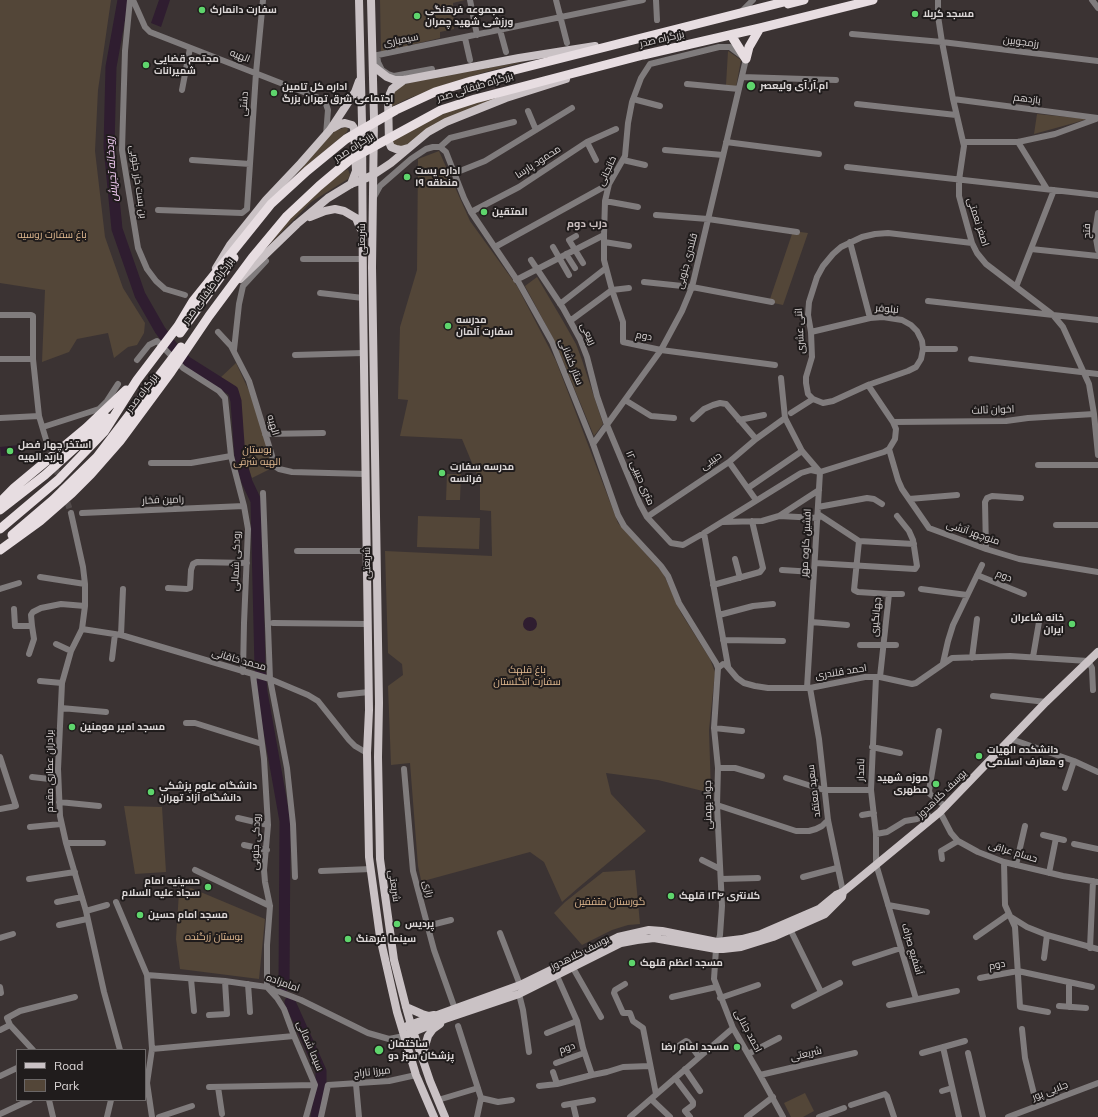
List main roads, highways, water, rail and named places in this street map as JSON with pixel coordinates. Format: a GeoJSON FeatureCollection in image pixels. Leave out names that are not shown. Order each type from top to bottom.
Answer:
{"type":"FeatureCollection","features":[{"type":"Feature","properties":{"kind":"highway","name":"بزرگراه صدر"},"geometry":{"type":"LineString","coordinates":[[0,529],[58,480],[104,432],[137,380],[178,326],[193,301],[271,204],[307,171],[346,139],[396,110],[435,92],[471,81],[640,39],[780,1],[792,0]]}},
{"type":"Feature","properties":{"kind":"highway","name":"بزرگراه طبقاتی صدر"},"geometry":{"type":"LineString","coordinates":[[35,483],[98,428],[133,394],[274,206],[309,172],[348,141],[397,111],[436,94],[472,83],[804,0]]}},
{"type":"Feature","properties":{"kind":"highway","name":"بزرگراه طبقاتی صدر"},"geometry":{"type":"LineString","coordinates":[[0,544],[53,500],[97,457],[166,367],[247,256],[284,213],[351,157],[400,126],[440,108],[475,96],[642,53],[868,0]]}},
{"type":"Feature","properties":{"kind":"highway","name":"بزرگراه صدر"},"geometry":{"type":"LineString","coordinates":[[0,550],[40,521],[91,474],[120,441],[252,258],[287,216],[351,159],[441,110],[455,105],[643,55],[873,0]]}},
{"type":"Feature","properties":{"kind":"highway"},"geometry":{"type":"LineString","coordinates":[[731,35],[746,58],[751,42],[760,28]]}},
{"type":"Feature","properties":{"kind":"highway"},"geometry":{"type":"LineString","coordinates":[[0,502],[14,488],[86,428],[137,380]]}},
{"type":"Feature","properties":{"kind":"highway"},"geometry":{"type":"LineString","coordinates":[[0,529],[35,483]]}},
{"type":"Feature","properties":{"kind":"highway"},"geometry":{"type":"LineString","coordinates":[[0,510],[35,483]]}},
{"type":"Feature","properties":{"kind":"main road","name":"شریعتی"},"geometry":{"type":"LineString","coordinates":[[359,0],[369,692],[367,753],[370,869],[386,964],[403,1032],[416,1075],[434,1117]]}},
{"type":"Feature","properties":{"kind":"main road","name":"شریعتی"},"geometry":{"type":"LineString","coordinates":[[371,0],[375,56],[373,66],[372,206],[380,859],[394,960],[412,1029],[445,1117]]}},
{"type":"Feature","properties":{"kind":"main road"},"geometry":{"type":"LineString","coordinates":[[373,66],[387,77],[395,80],[404,80],[519,58],[640,39]]}},
{"type":"Feature","properties":{"kind":"main road"},"geometry":{"type":"LineString","coordinates":[[223,297],[257,262],[328,198],[391,163],[428,132],[446,122],[506,98],[643,55]]}},
{"type":"Feature","properties":{"kind":"main road"},"geometry":{"type":"LineString","coordinates":[[204,286],[230,245],[266,200],[328,133],[355,92],[361,77]]}},
{"type":"Feature","properties":{"kind":"main road"},"geometry":{"type":"LineString","coordinates":[[404,80],[392,89],[388,98],[388,142],[391,147],[396,149],[401,150],[409,148]]}},
{"type":"Feature","properties":{"kind":"main road"},"geometry":{"type":"LineString","coordinates":[[328,133],[340,124],[345,123],[352,125],[354,128],[356,170],[351,184]]}},
{"type":"Feature","properties":{"kind":"main road"},"geometry":{"type":"LineString","coordinates":[[362,209],[372,206]]}},
{"type":"Feature","properties":{"kind":"main road"},"geometry":{"type":"LineString","coordinates":[[298,224],[313,215],[325,211],[344,211],[356,218],[362,236]]}},
{"type":"Feature","properties":{"kind":"main road","name":"یوسف کلاهدوز"},"geometry":{"type":"LineString","coordinates":[[403,1032],[556,976],[621,943],[645,938],[662,938],[717,946],[789,927],[819,909],[836,895],[843,892],[943,810],[1046,702],[1098,652]]}},
{"type":"Feature","properties":{"kind":"main road"},"geometry":{"type":"LineString","coordinates":[[367,753],[378,757]]}},
{"type":"Feature","properties":{"kind":"main road","name":"یوسف کلاهدوز"},"geometry":{"type":"LineString","coordinates":[[444,1016],[455,1009],[520,990],[606,942],[636,932],[649,930],[662,931],[717,946]]}},
{"type":"Feature","properties":{"kind":"main road"},"geometry":{"type":"LineString","coordinates":[[406,1007],[414,1012],[429,1016],[444,1016]]}},
{"type":"Feature","properties":{"kind":"main road"},"geometry":{"type":"LineString","coordinates":[[424,1063],[423,1053],[428,1036],[444,1016]]}},
{"type":"Feature","properties":{"kind":"waterway","name":"رودخانه تجریش"},"geometry":{"type":"LineString","coordinates":[[123,0],[111,67],[109,147],[117,229],[140,295],[160,330],[187,362],[233,391],[236,401],[240,458],[247,482],[256,501],[260,667],[262,692],[285,821],[284,986]]}},
{"type":"Feature","properties":{"kind":"waterway"},"geometry":{"type":"LineString","coordinates":[[290,1002],[321,1071],[321,1084],[316,1117]]}},
{"type":"Feature","properties":{"kind":"tunnel"},"geometry":{"type":"LineString","coordinates":[[47,443],[71,513]]}},
{"type":"Feature","properties":{"kind":"place","name":"سفارت دانمارک"},"geometry":{"type":"Point","coordinates":[202,10]}},
{"type":"Feature","properties":{"kind":"place","name":"مسجد کربلا"},"geometry":{"type":"Point","coordinates":[915,14]}},
{"type":"Feature","properties":{"kind":"place","name":"مجموعه فرهنگی ورزشی شهید چمران"},"geometry":{"type":"Point","coordinates":[417,16]}},
{"type":"Feature","properties":{"kind":"place","name":"مجتمع قضایی شمیرانات"},"geometry":{"type":"Point","coordinates":[146,65]}},
{"type":"Feature","properties":{"kind":"place","name":"ام.آر.آی ولیعصر"},"geometry":{"type":"Point","coordinates":[751,86]}},
{"type":"Feature","properties":{"kind":"place","name":"اداره کل تامین اجتماعی شرق تهران بزرگ"},"geometry":{"type":"Point","coordinates":[274,93]}},
{"type":"Feature","properties":{"kind":"place","name":"اداره پست منطقه ۱۹"},"geometry":{"type":"Point","coordinates":[407,177]}},
{"type":"Feature","properties":{"kind":"place","name":"المتقین"},"geometry":{"type":"Point","coordinates":[484,212]}},
{"type":"Feature","properties":{"kind":"place","name":"مدرسه سفارت آلمان"},"geometry":{"type":"Point","coordinates":[448,326]}},
{"type":"Feature","properties":{"kind":"place","name":"استخر چهار فصل باربد الهیه"},"geometry":{"type":"Point","coordinates":[10,451]}},
{"type":"Feature","properties":{"kind":"place","name":"مدرسه سفارت فرانسه"},"geometry":{"type":"Point","coordinates":[442,473]}},
{"type":"Feature","properties":{"kind":"place","name":"خانه شاعران ایران"},"geometry":{"type":"Point","coordinates":[1072,624]}},
{"type":"Feature","properties":{"kind":"place","name":"مسجد امیر مومنین"},"geometry":{"type":"Point","coordinates":[72,727]}},
{"type":"Feature","properties":{"kind":"place","name":"دانشکده الهیات و معارف اسلامی"},"geometry":{"type":"Point","coordinates":[979,756]}},
{"type":"Feature","properties":{"kind":"place","name":"موزه شهید مطهری"},"geometry":{"type":"Point","coordinates":[936,784]}},
{"type":"Feature","properties":{"kind":"place","name":"دانشگاه علوم پزشکی دانشگاه آزاد تهران"},"geometry":{"type":"Point","coordinates":[151,792]}},
{"type":"Feature","properties":{"kind":"place","name":"حسینیه امام سجاد علیه السلام"},"geometry":{"type":"Point","coordinates":[208,887]}},
{"type":"Feature","properties":{"kind":"place","name":"کلانتری ۱۲۴ قلهک"},"geometry":{"type":"Point","coordinates":[671,896]}},
{"type":"Feature","properties":{"kind":"place","name":"مسجد امام حسین"},"geometry":{"type":"Point","coordinates":[140,915]}},
{"type":"Feature","properties":{"kind":"place","name":"پردیس"},"geometry":{"type":"Point","coordinates":[397,924]}},
{"type":"Feature","properties":{"kind":"place","name":"سینما فرهنگ"},"geometry":{"type":"Point","coordinates":[348,939]}},
{"type":"Feature","properties":{"kind":"place","name":"مسجد اعظم قلهک"},"geometry":{"type":"Point","coordinates":[632,963]}},
{"type":"Feature","properties":{"kind":"place","name":"مسجد امام رضا"},"geometry":{"type":"Point","coordinates":[737,1047]}},
{"type":"Feature","properties":{"kind":"place","name":"ساختمان پزشکان سبز دو"},"geometry":{"type":"Point","coordinates":[379,1050]}},
{"type":"Feature","properties":{"kind":"district","name":"درب دوم"},"geometry":{"type":"Point","coordinates":[587,224]}},
{"type":"Feature","properties":{"kind":"park label","name":"باغ سفارت روسیه"},"geometry":{"type":"Point","coordinates":[52,235]}},
{"type":"Feature","properties":{"kind":"park label","name":"بوستان الهیه شرقی"},"geometry":{"type":"Point","coordinates":[257,456]}},
{"type":"Feature","properties":{"kind":"park label","name":"باغ قلهک سفارت انگلستان"},"geometry":{"type":"Point","coordinates":[527,676]}},
{"type":"Feature","properties":{"kind":"park label","name":"گورستان متفقین"},"geometry":{"type":"Point","coordinates":[610,902]}},
{"type":"Feature","properties":{"kind":"park label","name":"بوستان زرگنده"},"geometry":{"type":"Point","coordinates":[214,937]}}]}
